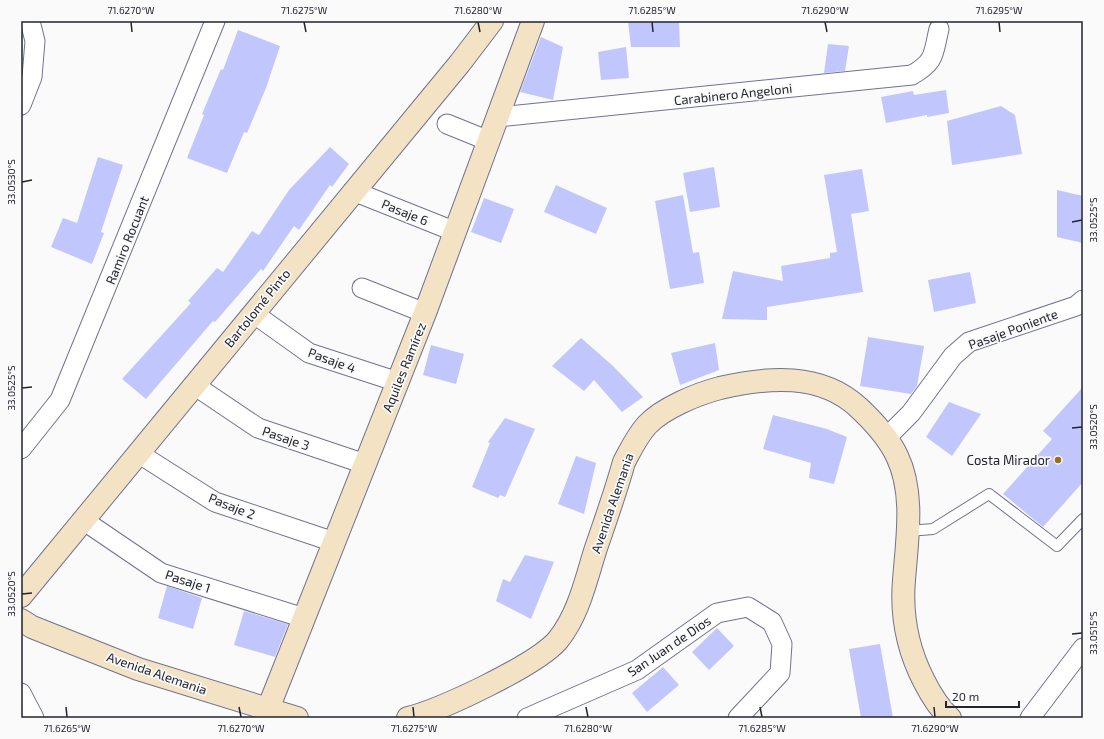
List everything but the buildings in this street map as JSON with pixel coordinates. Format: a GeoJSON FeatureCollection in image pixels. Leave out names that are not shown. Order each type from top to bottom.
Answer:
{"type":"FeatureCollection","features":[{"type":"Feature","properties":{"kind":"street"},"geometry":{"type":"LineString","coordinates":[[21,105],[32,77],[35,41],[30,21]]}},
{"type":"Feature","properties":{"kind":"street","name":"Ramiro Rocuant"},"geometry":{"type":"LineString","coordinates":[[21,449],[60,400],[215,21]]}},
{"type":"Feature","properties":{"kind":"street","name":"Bartolomé Pinto"},"geometry":{"type":"LineString","coordinates":[[21,596],[353,191],[460,63],[492,21]]}},
{"type":"Feature","properties":{"kind":"street","name":"Aquiles Ramírez"},"geometry":{"type":"LineString","coordinates":[[268,709],[425,313],[490,141],[532,21]]}},
{"type":"Feature","properties":{"kind":"street","name":"Carabinero Angeloni"},"geometry":{"type":"LineString","coordinates":[[498,117],[912,75],[924,68],[932,60],[939,29]]}},
{"type":"Feature","properties":{"kind":"street"},"geometry":{"type":"LineString","coordinates":[[446,124],[490,141]]}},
{"type":"Feature","properties":{"kind":"street","name":"Pasaje 6"},"geometry":{"type":"LineString","coordinates":[[353,191],[456,232]]}},
{"type":"Feature","properties":{"kind":"street"},"geometry":{"type":"LineString","coordinates":[[362,288],[425,313]]}},
{"type":"Feature","properties":{"kind":"street","name":"Pasaje Poniente"},"geometry":{"type":"LineString","coordinates":[[887,437],[911,413],[953,356],[969,342],[1076,306],[1083,300]]}},
{"type":"Feature","properties":{"kind":"street","name":"Pasaje 4"},"geometry":{"type":"LineString","coordinates":[[253,313],[309,354],[398,382]]}},
{"type":"Feature","properties":{"kind":"street","name":"Avenida Alemania"},"geometry":{"type":"LineString","coordinates":[[408,718],[419,715],[466,695],[523,665],[558,640],[578,607],[624,462],[636,440],[648,424],[677,404],[705,392],[766,379],[794,380],[818,384],[853,401],[887,437],[898,456],[907,497],[908,531],[904,604],[906,631],[914,661],[941,715]]}},
{"type":"Feature","properties":{"kind":"street","name":"Pasaje 3"},"geometry":{"type":"LineString","coordinates":[[194,385],[258,428],[365,464]]}},
{"type":"Feature","properties":{"kind":"street","name":"Pasaje 2"},"geometry":{"type":"LineString","coordinates":[[138,453],[215,502],[334,542]]}},
{"type":"Feature","properties":{"kind":"street","name":"Pasaje 1"},"geometry":{"type":"LineString","coordinates":[[83,520],[161,573],[304,618]]}},
{"type":"Feature","properties":{"kind":"street","name":"San Juan de Dios"},"geometry":{"type":"LineString","coordinates":[[527,718],[636,670],[718,613],[748,607],[772,622],[782,644],[780,673],[738,718]]}},
{"type":"Feature","properties":{"kind":"street","name":"Avenida Alemania"},"geometry":{"type":"LineString","coordinates":[[21,620],[32,627],[138,669],[297,718]]}},
{"type":"Feature","properties":{"kind":"street"},"geometry":{"type":"LineString","coordinates":[[1030,718],[1083,648]]}},
{"type":"Feature","properties":{"kind":"street"},"geometry":{"type":"LineString","coordinates":[[21,693],[34,718]]}},
{"type":"Feature","properties":{"kind":"lane"},"geometry":{"type":"LineString","coordinates":[[908,531],[933,529],[989,494],[1057,546],[1083,519]]}},
{"type":"Feature","properties":{"kind":"place","name":"Costa Mirador"},"geometry":{"type":"Point","coordinates":[1058,460]}}]}
